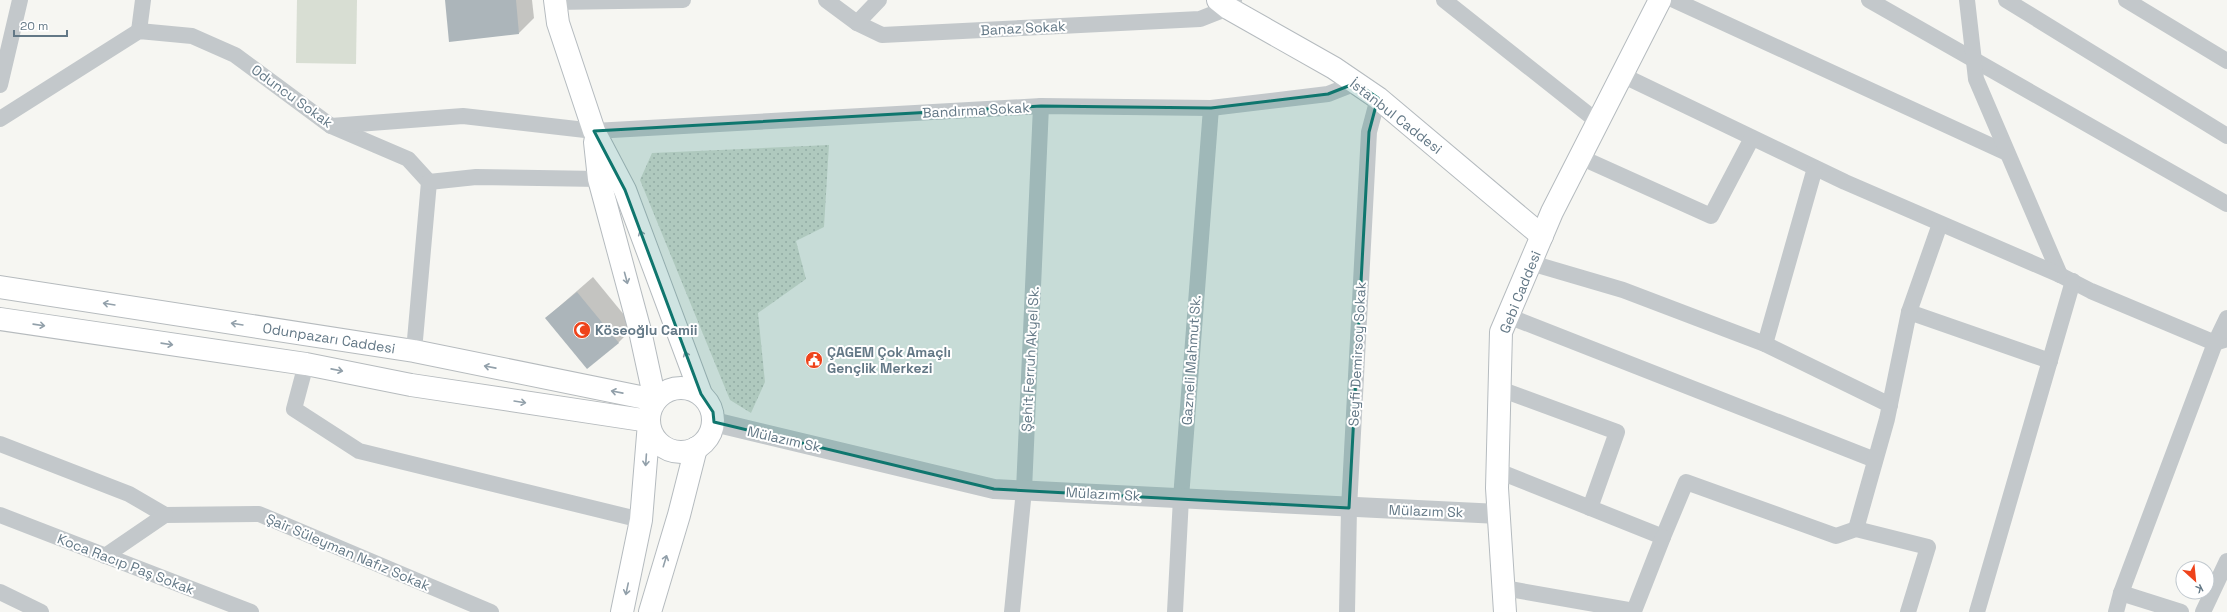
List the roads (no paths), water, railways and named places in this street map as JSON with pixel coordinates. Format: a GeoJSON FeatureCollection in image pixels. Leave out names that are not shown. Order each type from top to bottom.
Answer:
{"type":"FeatureCollection","features":[{"type":"Feature","properties":{"kind":"main road"},"geometry":{"type":"LineString","coordinates":[[555,1],[558,23],[594,131],[625,190],[701,394]]}},
{"type":"Feature","properties":{"kind":"main road","name":"Gebi Caddesi"},"geometry":{"type":"LineString","coordinates":[[1505,612],[1498,471],[1501,332],[1542,236],[1580,157],[1661,1]]}},
{"type":"Feature","properties":{"kind":"main road","name":"İstanbul Caddesi"},"geometry":{"type":"LineString","coordinates":[[1227,3],[1334,68],[1378,98],[1542,236]]}},
{"type":"Feature","properties":{"kind":"main road"},"geometry":{"type":"LineString","coordinates":[[594,131],[599,179],[640,331],[655,400]]}},
{"type":"Feature","properties":{"kind":"main road","name":"Odunpazarı Caddesi"},"geometry":{"type":"LineString","coordinates":[[0,287],[414,351],[655,400]]}},
{"type":"Feature","properties":{"kind":"main road"},"geometry":{"type":"LineString","coordinates":[[0,319],[306,364],[411,385],[649,422]]}},
{"type":"Feature","properties":{"kind":"main road"},"geometry":{"type":"LineString","coordinates":[[622,612],[641,520],[649,414],[655,400],[663,393],[682,387],[692,389],[701,394],[708,402],[714,422],[711,433],[705,442],[686,452],[665,448],[654,436],[649,422]]}},
{"type":"Feature","properties":{"kind":"main road"},"geometry":{"type":"LineString","coordinates":[[650,612],[679,515],[696,448]]}},
{"type":"Feature","properties":{"kind":"street"},"geometry":{"type":"LineString","coordinates":[[0,85],[20,0]]}},
{"type":"Feature","properties":{"kind":"street"},"geometry":{"type":"LineString","coordinates":[[0,120],[140,31],[143,0]]}},
{"type":"Feature","properties":{"kind":"street"},"geometry":{"type":"LineString","coordinates":[[555,1],[682,0]]}},
{"type":"Feature","properties":{"kind":"street","name":"Banaz Sokak"},"geometry":{"type":"LineString","coordinates":[[826,0],[857,23],[882,35],[1200,20],[1227,3]]}},
{"type":"Feature","properties":{"kind":"street"},"geometry":{"type":"LineString","coordinates":[[857,23],[879,0]]}},
{"type":"Feature","properties":{"kind":"street"},"geometry":{"type":"LineString","coordinates":[[1444,0],[1598,122]]}},
{"type":"Feature","properties":{"kind":"street"},"geometry":{"type":"LineString","coordinates":[[1869,0],[2227,204]]}},
{"type":"Feature","properties":{"kind":"street"},"geometry":{"type":"LineString","coordinates":[[1967,0],[1976,79],[2007,154],[2067,278],[2050,360],[1978,612]]}},
{"type":"Feature","properties":{"kind":"street"},"geometry":{"type":"LineString","coordinates":[[2006,0],[2227,136]]}},
{"type":"Feature","properties":{"kind":"street"},"geometry":{"type":"LineString","coordinates":[[2126,0],[2227,61]]}},
{"type":"Feature","properties":{"kind":"street"},"geometry":{"type":"LineString","coordinates":[[1661,1],[2007,154]]}},
{"type":"Feature","properties":{"kind":"street","name":"Oduncu Sokak"},"geometry":{"type":"LineString","coordinates":[[140,31],[192,36],[235,55],[331,126],[408,159],[429,182]]}},
{"type":"Feature","properties":{"kind":"street"},"geometry":{"type":"LineString","coordinates":[[1622,75],[1815,168],[1940,224],[2067,278],[2091,291],[2221,341]]}},
{"type":"Feature","properties":{"kind":"street","name":"Bandırma Sokak"},"geometry":{"type":"LineString","coordinates":[[331,126],[463,116],[594,131],[1041,106],[1211,108],[1328,94],[1356,83]]}},
{"type":"Feature","properties":{"kind":"street","name":"Seyfi Demirsoy Sokak"},"geometry":{"type":"LineString","coordinates":[[1347,612],[1349,508],[1369,132],[1378,98]]}},
{"type":"Feature","properties":{"kind":"street","name":"Şehit Ferruh Akyel Sk."},"geometry":{"type":"LineString","coordinates":[[1012,612],[1024,490],[1041,106]]}},
{"type":"Feature","properties":{"kind":"street","name":"Gazneli Mahmut Sk."},"geometry":{"type":"LineString","coordinates":[[1175,612],[1181,498],[1211,108]]}},
{"type":"Feature","properties":{"kind":"street"},"geometry":{"type":"LineString","coordinates":[[1580,157],[1712,216],[1752,138]]}},
{"type":"Feature","properties":{"kind":"street"},"geometry":{"type":"LineString","coordinates":[[1765,344],[1815,168]]}},
{"type":"Feature","properties":{"kind":"street"},"geometry":{"type":"LineString","coordinates":[[414,351],[429,182],[476,177],[599,179]]}},
{"type":"Feature","properties":{"kind":"street"},"geometry":{"type":"LineString","coordinates":[[1856,529],[1890,405],[1908,312],[1940,224]]}},
{"type":"Feature","properties":{"kind":"street"},"geometry":{"type":"LineString","coordinates":[[1531,263],[1624,290],[1765,344],[1890,405]]}},
{"type":"Feature","properties":{"kind":"street"},"geometry":{"type":"LineString","coordinates":[[1908,312],[2050,360]]}},
{"type":"Feature","properties":{"kind":"street"},"geometry":{"type":"LineString","coordinates":[[1508,316],[1875,460]]}},
{"type":"Feature","properties":{"kind":"street"},"geometry":{"type":"LineString","coordinates":[[2116,612],[2121,593],[2221,341],[2227,318]]}},
{"type":"Feature","properties":{"kind":"street"},"geometry":{"type":"LineString","coordinates":[[306,364],[294,409],[359,451],[641,520]]}},
{"type":"Feature","properties":{"kind":"street"},"geometry":{"type":"LineString","coordinates":[[1500,389],[1617,432],[1590,508]]}},
{"type":"Feature","properties":{"kind":"street","name":"Mülazım Sk"},"geometry":{"type":"LineString","coordinates":[[714,422],[994,489],[1349,508],[1499,514]]}},
{"type":"Feature","properties":{"kind":"street"},"geometry":{"type":"LineString","coordinates":[[0,444],[129,494],[164,515],[105,556]]}},
{"type":"Feature","properties":{"kind":"street"},"geometry":{"type":"LineString","coordinates":[[1498,471],[1663,537]]}},
{"type":"Feature","properties":{"kind":"street"},"geometry":{"type":"LineString","coordinates":[[1504,588],[1635,612],[1663,537],[1686,482],[1836,536],[1856,529],[1928,547],[1908,612]]}},
{"type":"Feature","properties":{"kind":"street","name":"Şair Süleyman Nafız Sokak"},"geometry":{"type":"LineString","coordinates":[[164,515],[259,514],[491,612]]}},
{"type":"Feature","properties":{"kind":"street","name":"Koca Racıp Paş Sokak"},"geometry":{"type":"LineString","coordinates":[[0,515],[251,612]]}},
{"type":"Feature","properties":{"kind":"street"},"geometry":{"type":"LineString","coordinates":[[2203,612],[2227,561]]}},
{"type":"Feature","properties":{"kind":"street"},"geometry":{"type":"LineString","coordinates":[[0,592],[41,612]]}},
{"type":"Feature","properties":{"kind":"street"},"geometry":{"type":"LineString","coordinates":[[2121,593],[2180,612]]}},
{"type":"Feature","properties":{"kind":"place","name":"Köseoğlu Camii"},"geometry":{"type":"Point","coordinates":[582,330]}},
{"type":"Feature","properties":{"kind":"place","name":"ÇAGEM Çok Amaçlı Gençlik Merkezi"},"geometry":{"type":"Point","coordinates":[814,360]}}]}
